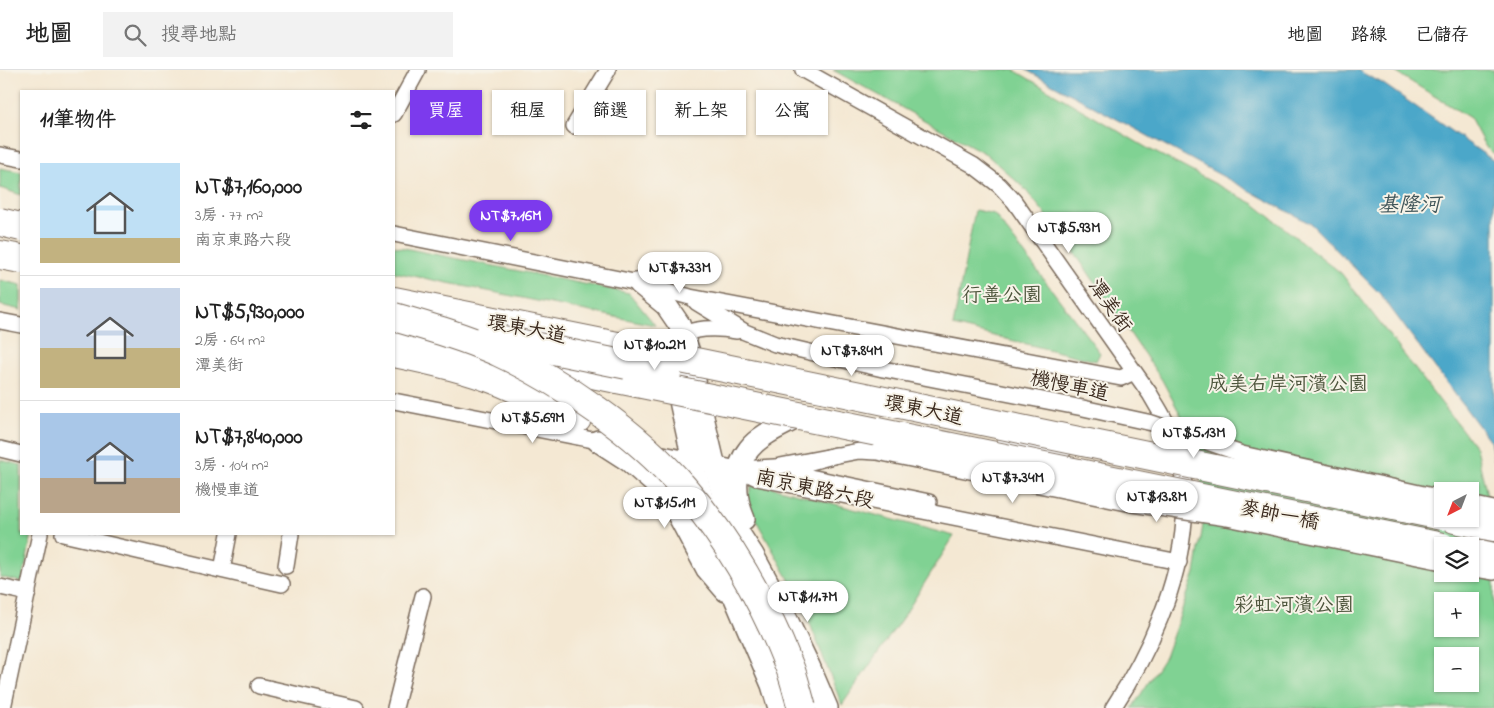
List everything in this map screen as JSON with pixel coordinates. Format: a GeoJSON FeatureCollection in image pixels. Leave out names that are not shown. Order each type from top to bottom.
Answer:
{"type":"FeatureCollection","features":[{"type":"Feature","properties":{"kind":"highway"},"geometry":{"type":"LineString","coordinates":[[0,216],[20,227]]}},
{"type":"Feature","properties":{"kind":"highway"},"geometry":{"type":"LineString","coordinates":[[0,222],[20,228]]}},
{"type":"Feature","properties":{"kind":"highway"},"geometry":{"type":"LineString","coordinates":[[0,236],[20,241]]}},
{"type":"Feature","properties":{"kind":"highway"},"geometry":{"type":"LineString","coordinates":[[0,255],[20,259]]}},
{"type":"Feature","properties":{"kind":"highway","name":"環東大道"},"geometry":{"type":"LineString","coordinates":[[395,302],[1101,446]]}},
{"type":"Feature","properties":{"kind":"highway"},"geometry":{"type":"LineString","coordinates":[[395,317],[1010,443],[1101,446]]}},
{"type":"Feature","properties":{"kind":"highway"},"geometry":{"type":"LineString","coordinates":[[395,317],[449,333],[496,352],[543,375],[583,401],[654,457],[682,486],[716,528],[743,569],[766,613],[787,661],[802,708]]}},
{"type":"Feature","properties":{"kind":"highway","name":"環東大道"},"geometry":{"type":"LineString","coordinates":[[395,334],[1089,476]]}},
{"type":"Feature","properties":{"kind":"highway"},"geometry":{"type":"LineString","coordinates":[[395,353],[455,367],[497,380],[577,419],[620,451],[655,483],[692,524],[726,574],[756,628],[782,690],[787,708]]}},
{"type":"Feature","properties":{"kind":"highway"},"geometry":{"type":"LineString","coordinates":[[1010,443],[1089,476]]}},
{"type":"Feature","properties":{"kind":"highway","name":"麥帥一橋"},"geometry":{"type":"LineString","coordinates":[[1101,446],[1434,514]]}},
{"type":"Feature","properties":{"kind":"highway","name":"麥帥一橋"},"geometry":{"type":"LineString","coordinates":[[1089,476],[1434,544]]}},
{"type":"Feature","properties":{"kind":"highway"},"geometry":{"type":"LineString","coordinates":[[1479,524],[1494,527]]}},
{"type":"Feature","properties":{"kind":"highway"},"geometry":{"type":"LineString","coordinates":[[1479,553],[1494,556]]}},
{"type":"Feature","properties":{"kind":"main road"},"geometry":{"type":"LineString","coordinates":[[0,210],[20,214]]}},
{"type":"Feature","properties":{"kind":"main road"},"geometry":{"type":"LineString","coordinates":[[0,261],[20,266]]}},
{"type":"Feature","properties":{"kind":"main road"},"geometry":{"type":"LineString","coordinates":[[639,283],[666,305],[678,324],[688,395],[704,461],[717,556],[780,708]]}},
{"type":"Feature","properties":{"kind":"main road"},"geometry":{"type":"LineString","coordinates":[[395,289],[680,341],[810,386],[886,403]]}},
{"type":"Feature","properties":{"kind":"main road"},"geometry":{"type":"LineString","coordinates":[[395,339],[798,417],[879,443]]}},
{"type":"Feature","properties":{"kind":"main road"},"geometry":{"type":"LineString","coordinates":[[753,556],[749,531],[740,511],[736,486],[738,468],[750,449],[763,437],[798,417]]}},
{"type":"Feature","properties":{"kind":"main road"},"geometry":{"type":"LineString","coordinates":[[598,441],[629,461],[653,482],[675,509],[706,570],[738,604]]}},
{"type":"Feature","properties":{"kind":"main road"},"geometry":{"type":"LineString","coordinates":[[704,461],[729,518],[753,556],[779,604],[827,708]]}},
{"type":"Feature","properties":{"kind":"main road"},"geometry":{"type":"LineString","coordinates":[[1479,524],[1494,527]]}},
{"type":"Feature","properties":{"kind":"street"},"geometry":{"type":"LineString","coordinates":[[395,112],[418,70]]}},
{"type":"Feature","properties":{"kind":"street"},"geometry":{"type":"LineString","coordinates":[[596,90],[608,70]]}},
{"type":"Feature","properties":{"kind":"street","name":"潭美街"},"geometry":{"type":"LineString","coordinates":[[803,70],[973,165],[999,184],[1014,201],[1150,394],[1168,427],[1181,465],[1186,501],[1180,558],[1155,629],[1141,660],[1113,708]]}},
{"type":"Feature","properties":{"kind":"street"},"geometry":{"type":"LineString","coordinates":[[0,155],[20,159]]}},
{"type":"Feature","properties":{"kind":"street"},"geometry":{"type":"LineString","coordinates":[[395,234],[639,283],[690,298],[1121,378],[1134,372]]}},
{"type":"Feature","properties":{"kind":"street","name":"機慢車道"},"geometry":{"type":"LineString","coordinates":[[690,298],[745,332],[775,344],[883,369],[1143,421],[1242,454],[1434,496]]}},
{"type":"Feature","properties":{"kind":"street"},"geometry":{"type":"LineString","coordinates":[[0,321],[20,326]]}},
{"type":"Feature","properties":{"kind":"street","name":"機慢車道"},"geometry":{"type":"LineString","coordinates":[[680,341],[718,328],[745,332]]}},
{"type":"Feature","properties":{"kind":"street","name":"南京東路六段"},"geometry":{"type":"LineString","coordinates":[[395,400],[738,468],[757,478],[1180,558]]}},
{"type":"Feature","properties":{"kind":"street"},"geometry":{"type":"LineString","coordinates":[[738,468],[775,467],[859,451],[879,443],[1132,504],[1227,518],[1434,560]]}},
{"type":"Feature","properties":{"kind":"street"},"geometry":{"type":"LineString","coordinates":[[0,450],[20,454]]}},
{"type":"Feature","properties":{"kind":"street"},"geometry":{"type":"LineString","coordinates":[[836,455],[800,465],[798,470],[800,474],[806,476],[1180,558]]}},
{"type":"Feature","properties":{"kind":"street"},"geometry":{"type":"LineString","coordinates":[[1479,506],[1494,509]]}},
{"type":"Feature","properties":{"kind":"street"},"geometry":{"type":"LineString","coordinates":[[3,708],[40,535]]}},
{"type":"Feature","properties":{"kind":"street"},"geometry":{"type":"LineString","coordinates":[[67,535],[282,584]]}},
{"type":"Feature","properties":{"kind":"street"},"geometry":{"type":"LineString","coordinates":[[222,570],[229,535]]}},
{"type":"Feature","properties":{"kind":"street"},"geometry":{"type":"LineString","coordinates":[[286,566],[291,535]]}},
{"type":"Feature","properties":{"kind":"street"},"geometry":{"type":"LineString","coordinates":[[1479,570],[1494,572]]}},
{"type":"Feature","properties":{"kind":"street"},"geometry":{"type":"LineString","coordinates":[[0,587],[28,593]]}},
{"type":"Feature","properties":{"kind":"street"},"geometry":{"type":"LineString","coordinates":[[395,708],[423,596]]}},
{"type":"Feature","properties":{"kind":"street"},"geometry":{"type":"LineString","coordinates":[[259,686],[356,708]]}},
{"type":"Feature","properties":{"kind":"green space","name":"成美右岸河濱公園"},"geometry":{"type":"Polygon","coordinates":[[[833,70],[1014,70],[1147,148],[1254,204],[1341,273],[1476,448],[1494,525],[1494,708],[1132,708],[1165,657],[1195,573],[1203,525],[1201,478],[1191,434],[1162,380],[1061,233],[1023,187],[986,154],[833,70]]]}},
{"type":"Feature","properties":{"kind":"green space"},"geometry":{"type":"Polygon","coordinates":[[[1392,70],[1494,70],[1494,154],[1485,146],[1470,118],[1392,70]]]}},
{"type":"Feature","properties":{"kind":"green space"},"geometry":{"type":"Polygon","coordinates":[[[0,168],[20,172],[20,195],[0,188],[0,168]]]}},
{"type":"Feature","properties":{"kind":"green space","name":"行善公園"},"geometry":{"type":"Polygon","coordinates":[[[975,210],[994,214],[1100,353],[1096,361],[953,326],[975,210]]]}},
{"type":"Feature","properties":{"kind":"green space"},"geometry":{"type":"Polygon","coordinates":[[[395,246],[629,293],[655,325],[395,272],[395,246]]]}},
{"type":"Feature","properties":{"kind":"green space"},"geometry":{"type":"Polygon","coordinates":[[[0,280],[20,285],[20,310],[0,305],[0,280]]]}},
{"type":"Feature","properties":{"kind":"green space"},"geometry":{"type":"Polygon","coordinates":[[[0,460],[20,465],[20,535],[32,535],[22,582],[0,577],[0,460]]]}},
{"type":"Feature","properties":{"kind":"green space"},"geometry":{"type":"Polygon","coordinates":[[[753,482],[954,536],[907,611],[842,705],[801,601],[746,502],[753,482]]]}},
{"type":"Feature","properties":{"kind":"water","name":"基隆河"},"geometry":{"type":"Polygon","coordinates":[[[1026,70],[1357,70],[1382,83],[1494,161],[1494,460],[1490,441],[1380,294],[1311,224],[1026,70]]]}},
{"type":"Feature","properties":{"kind":"park label","name":"彩虹河濱公園"},"geometry":{"type":"Point","coordinates":[1294,604]}}]}
